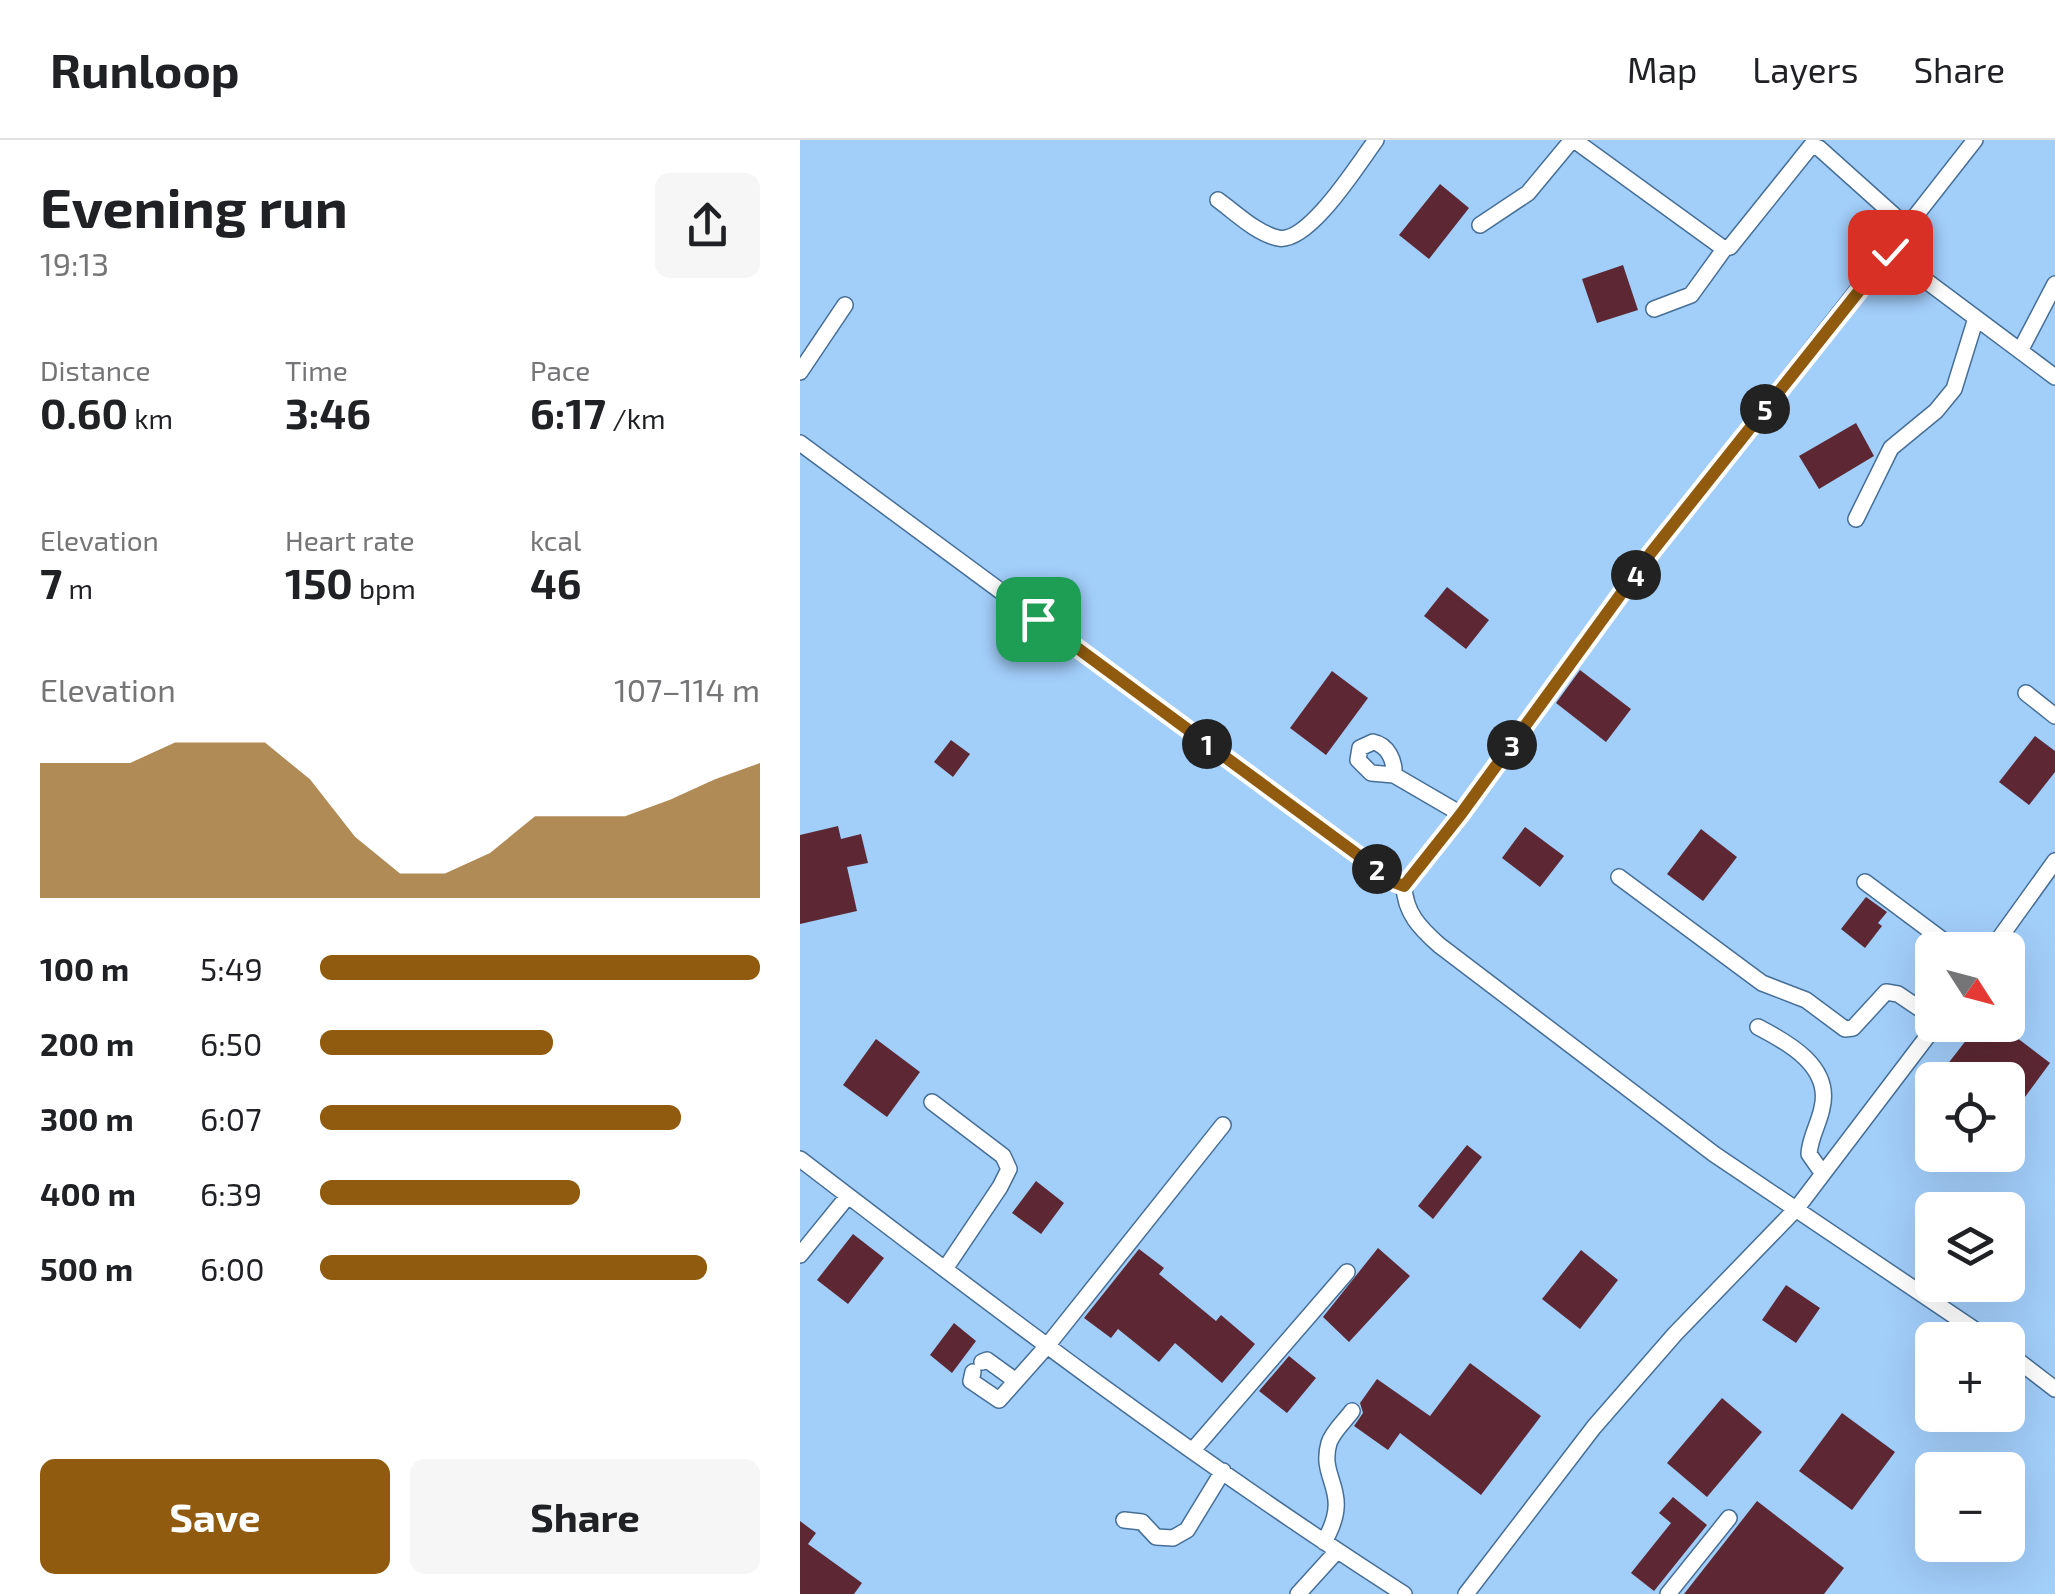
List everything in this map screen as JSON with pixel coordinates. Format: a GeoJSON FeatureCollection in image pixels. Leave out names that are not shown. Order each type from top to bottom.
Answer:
{"type":"FeatureCollection","features":[{"type":"Feature","properties":{"kind":"street"},"geometry":{"type":"LineString","coordinates":[[1218,200],[1266,234],[1280,239],[1293,237],[1314,221],[1376,140]]}},
{"type":"Feature","properties":{"kind":"street"},"geometry":{"type":"LineString","coordinates":[[1480,225],[1528,193],[1573,140],[1725,248]]}},
{"type":"Feature","properties":{"kind":"street"},"geometry":{"type":"LineString","coordinates":[[1964,1322],[1714,1154],[1440,945],[1411,916],[1404,886],[1650,554],[1975,140]]}},
{"type":"Feature","properties":{"kind":"street"},"geometry":{"type":"LineString","coordinates":[[1654,309],[1692,295],[1725,248],[1730,247],[1811,146],[1819,148],[1906,226]]}},
{"type":"Feature","properties":{"kind":"street"},"geometry":{"type":"LineString","coordinates":[[1890,252],[2055,377]]}},
{"type":"Feature","properties":{"kind":"street"},"geometry":{"type":"LineString","coordinates":[[2020,351],[2055,284]]}},
{"type":"Feature","properties":{"kind":"street"},"geometry":{"type":"LineString","coordinates":[[800,372],[845,305]]}},
{"type":"Feature","properties":{"kind":"street"},"geometry":{"type":"LineString","coordinates":[[1856,519],[1891,448],[1936,411],[1954,389],[1976,318]]}},
{"type":"Feature","properties":{"kind":"street"},"geometry":{"type":"LineString","coordinates":[[800,443],[1404,886]]}},
{"type":"Feature","properties":{"kind":"street"},"geometry":{"type":"LineString","coordinates":[[2026,693],[2055,716]]}},
{"type":"Feature","properties":{"kind":"street"},"geometry":{"type":"LineString","coordinates":[[1394,775],[1461,814]]}},
{"type":"Feature","properties":{"kind":"street"},"geometry":{"type":"LineString","coordinates":[[2004,932],[2055,861]]}},
{"type":"Feature","properties":{"kind":"street"},"geometry":{"type":"LineString","coordinates":[[1619,877],[1762,983],[1806,1000],[1845,1028],[1853,1028],[1886,992],[1898,994],[1915,1006]]}},
{"type":"Feature","properties":{"kind":"street"},"geometry":{"type":"LineString","coordinates":[[1864,882],[1932,932]]}},
{"type":"Feature","properties":{"kind":"street"},"geometry":{"type":"LineString","coordinates":[[1758,1028],[1792,1046],[1816,1072],[1824,1102],[1808,1154],[1823,1174]]}},
{"type":"Feature","properties":{"kind":"street"},"geometry":{"type":"LineString","coordinates":[[1466,1594],[1594,1426],[1675,1334],[1797,1208],[1923,1042]]}},
{"type":"Feature","properties":{"kind":"street"},"geometry":{"type":"LineString","coordinates":[[932,1102],[1002,1156],[1009,1169],[944,1269]]}},
{"type":"Feature","properties":{"kind":"street"},"geometry":{"type":"LineString","coordinates":[[1016,1381],[987,1360],[978,1367],[972,1381],[998,1400],[1016,1381],[1047,1346],[1223,1125]]}},
{"type":"Feature","properties":{"kind":"street"},"geometry":{"type":"LineString","coordinates":[[800,1160],[1047,1346],[1330,1547],[1404,1594]]}},
{"type":"Feature","properties":{"kind":"street"},"geometry":{"type":"LineString","coordinates":[[800,1255],[848,1196]]}},
{"type":"Feature","properties":{"kind":"street"},"geometry":{"type":"LineString","coordinates":[[1193,1450],[1347,1272]]}},
{"type":"Feature","properties":{"kind":"street"},"geometry":{"type":"LineString","coordinates":[[2025,1366],[2055,1389]]}},
{"type":"Feature","properties":{"kind":"street"},"geometry":{"type":"LineString","coordinates":[[1298,1594],[1330,1547],[1338,1509],[1328,1447],[1352,1411]]}},
{"type":"Feature","properties":{"kind":"street"},"geometry":{"type":"LineString","coordinates":[[1124,1520],[1142,1522],[1156,1537],[1179,1536],[1190,1526],[1223,1471]]}},
{"type":"Feature","properties":{"kind":"street"},"geometry":{"type":"LineString","coordinates":[[1668,1594],[1729,1518]]}},
{"type":"Feature","properties":{"kind":"building"},"geometry":{"type":"Polygon","coordinates":[[[1440,184],[1469,208],[1429,259],[1399,235],[1440,184]]]}},
{"type":"Feature","properties":{"kind":"building"},"geometry":{"type":"Polygon","coordinates":[[[1623,265],[1638,310],[1597,323],[1582,279],[1623,265]]]}},
{"type":"Feature","properties":{"kind":"building"},"geometry":{"type":"Polygon","coordinates":[[[1856,423],[1874,456],[1819,489],[1799,456],[1856,423]]]}},
{"type":"Feature","properties":{"kind":"building"},"geometry":{"type":"Polygon","coordinates":[[[1447,587],[1489,620],[1466,649],[1424,616],[1447,587]]]}},
{"type":"Feature","properties":{"kind":"building"},"geometry":{"type":"Polygon","coordinates":[[[1580,670],[1631,709],[1606,742],[1556,703],[1580,670]]]}},
{"type":"Feature","properties":{"kind":"building"},"geometry":{"type":"Polygon","coordinates":[[[1332,671],[1368,698],[1326,755],[1290,728],[1332,671]]]}},
{"type":"Feature","properties":{"kind":"building"},"geometry":{"type":"Polygon","coordinates":[[[2035,736],[2055,751],[2055,772],[2029,805],[1999,782],[2035,736]]]}},
{"type":"Feature","properties":{"kind":"building"},"geometry":{"type":"Polygon","coordinates":[[[951,740],[970,754],[953,777],[934,762],[951,740]]]}},
{"type":"Feature","properties":{"kind":"building"},"geometry":{"type":"Polygon","coordinates":[[[838,826],[841,839],[861,834],[868,863],[847,867],[857,911],[800,924],[800,835],[838,826]]]}},
{"type":"Feature","properties":{"kind":"building"},"geometry":{"type":"Polygon","coordinates":[[[1525,827],[1564,856],[1540,887],[1502,858],[1525,827]]]}},
{"type":"Feature","properties":{"kind":"building"},"geometry":{"type":"Polygon","coordinates":[[[1701,829],[1737,857],[1703,901],[1667,874],[1701,829]]]}},
{"type":"Feature","properties":{"kind":"building"},"geometry":{"type":"Polygon","coordinates":[[[1866,897],[1887,912],[1878,923],[1882,926],[1865,948],[1841,929],[1866,897]]]}},
{"type":"Feature","properties":{"kind":"building"},"geometry":{"type":"Polygon","coordinates":[[[876,1039],[920,1072],[887,1117],[843,1085],[876,1039]]]}},
{"type":"Feature","properties":{"kind":"building"},"geometry":{"type":"Polygon","coordinates":[[[1965,1042],[2022,1042],[2050,1063],[2025,1097],[2025,1062],[1949,1062],[1965,1042]]]}},
{"type":"Feature","properties":{"kind":"building"},"geometry":{"type":"Polygon","coordinates":[[[1467,1145],[1482,1157],[1433,1219],[1418,1206],[1467,1145]]]}},
{"type":"Feature","properties":{"kind":"building"},"geometry":{"type":"Polygon","coordinates":[[[1036,1181],[1064,1203],[1041,1234],[1012,1213],[1036,1181]]]}},
{"type":"Feature","properties":{"kind":"building"},"geometry":{"type":"Polygon","coordinates":[[[853,1234],[884,1258],[848,1304],[817,1280],[853,1234]]]}},
{"type":"Feature","properties":{"kind":"building"},"geometry":{"type":"Polygon","coordinates":[[[1378,1248],[1410,1276],[1349,1342],[1323,1317],[1378,1248]]]}},
{"type":"Feature","properties":{"kind":"building"},"geometry":{"type":"Polygon","coordinates":[[[1139,1249],[1164,1268],[1159,1274],[1216,1321],[1221,1315],[1255,1344],[1222,1383],[1175,1343],[1159,1362],[1118,1329],[1111,1338],[1084,1318],[1139,1249]]]}},
{"type":"Feature","properties":{"kind":"building"},"geometry":{"type":"Polygon","coordinates":[[[1581,1250],[1618,1280],[1580,1329],[1542,1299],[1581,1250]]]}},
{"type":"Feature","properties":{"kind":"building"},"geometry":{"type":"Polygon","coordinates":[[[1786,1285],[1820,1308],[1796,1343],[1762,1320],[1786,1285]]]}},
{"type":"Feature","properties":{"kind":"building"},"geometry":{"type":"Polygon","coordinates":[[[954,1323],[976,1341],[952,1373],[930,1355],[954,1323]]]}},
{"type":"Feature","properties":{"kind":"building"},"geometry":{"type":"Polygon","coordinates":[[[1289,1356],[1316,1378],[1287,1413],[1259,1391],[1289,1356]]]}},
{"type":"Feature","properties":{"kind":"building"},"geometry":{"type":"Polygon","coordinates":[[[1470,1363],[1541,1416],[1481,1495],[1400,1433],[1388,1450],[1354,1426],[1363,1413],[1360,1403],[1377,1379],[1430,1416],[1470,1363]]]}},
{"type":"Feature","properties":{"kind":"building"},"geometry":{"type":"Polygon","coordinates":[[[1722,1398],[1762,1432],[1707,1497],[1667,1463],[1722,1398]]]}},
{"type":"Feature","properties":{"kind":"building"},"geometry":{"type":"Polygon","coordinates":[[[1842,1413],[1895,1452],[1852,1510],[1799,1471],[1842,1413]]]}},
{"type":"Feature","properties":{"kind":"building"},"geometry":{"type":"Polygon","coordinates":[[[1673,1497],[1707,1525],[1654,1591],[1631,1573],[1671,1523],[1659,1513],[1673,1497]]]}},
{"type":"Feature","properties":{"kind":"building"},"geometry":{"type":"Polygon","coordinates":[[[1757,1501],[1844,1568],[1824,1594],[1684,1594],[1757,1501]]]}},
{"type":"Feature","properties":{"kind":"building"},"geometry":{"type":"Polygon","coordinates":[[[800,1521],[816,1533],[808,1544],[862,1583],[854,1594],[800,1594],[800,1521]]]}},
{"type":"Feature","properties":{"kind":"route"},"geometry":{"type":"LineString","coordinates":[[1038,619],[1404,886],[1650,554],[1890,252]]}}]}
